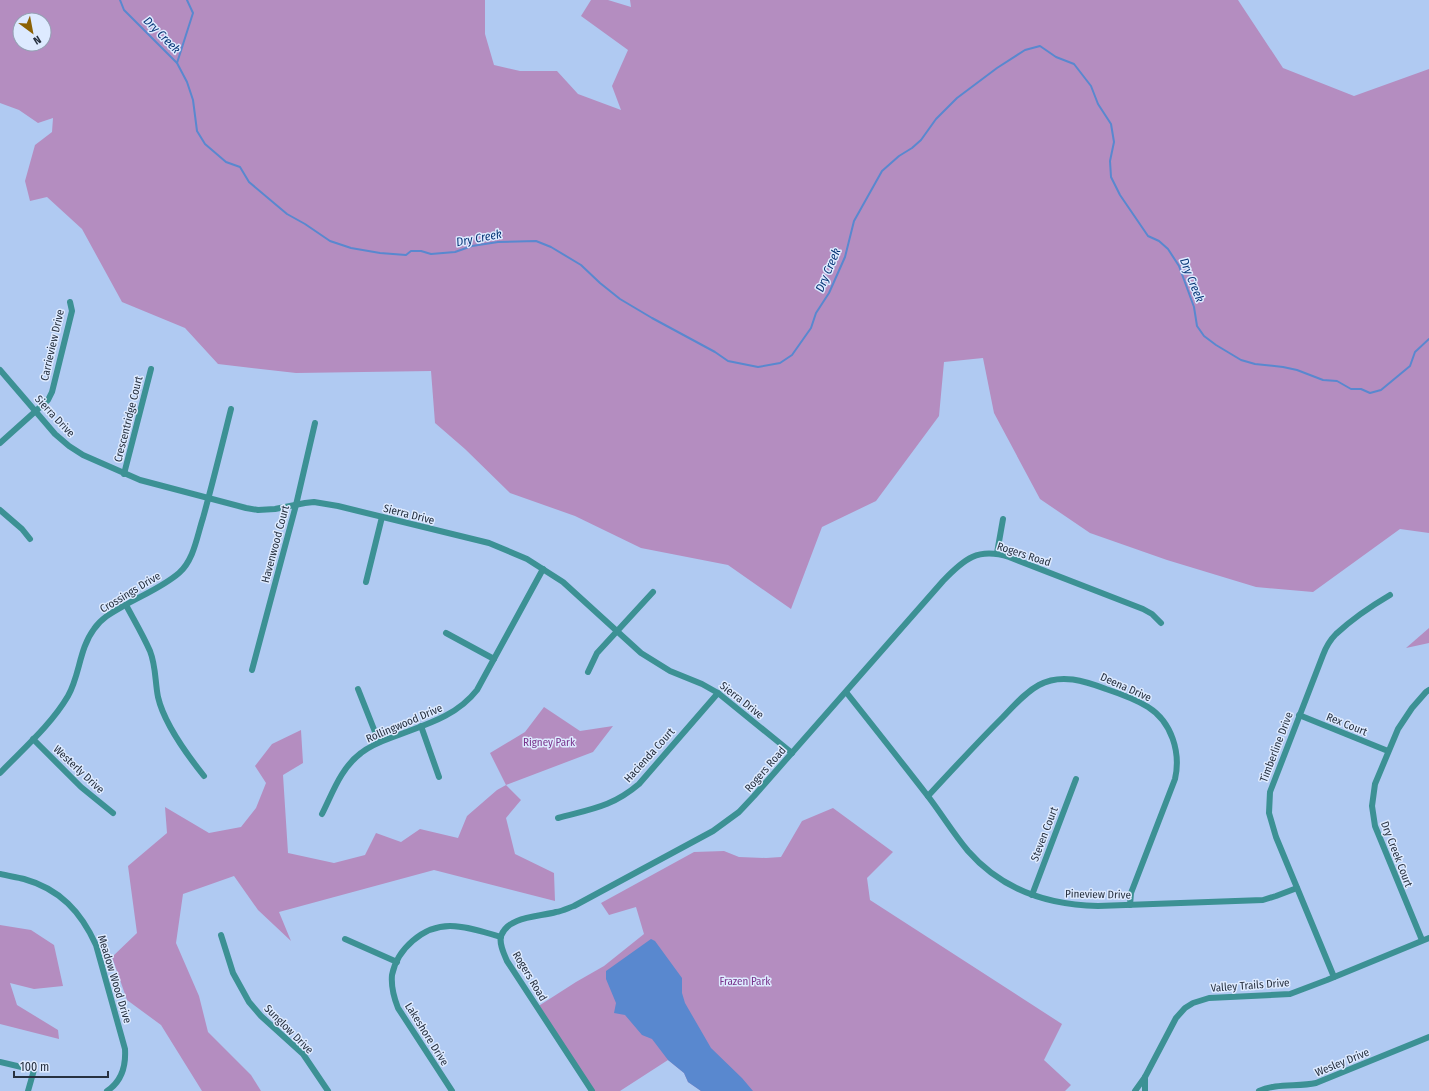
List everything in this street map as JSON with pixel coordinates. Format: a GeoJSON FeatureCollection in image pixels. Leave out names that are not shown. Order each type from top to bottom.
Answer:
{"type":"FeatureCollection","features":[{"type":"Feature","properties":{"kind":"street","name":"Carrieview Drive"},"geometry":{"type":"LineString","coordinates":[[0,443],[48,400],[52,392],[72,311],[70,302]]}},
{"type":"Feature","properties":{"kind":"street","name":"Crescentridge Court"},"geometry":{"type":"LineString","coordinates":[[124,474],[151,369]]}},
{"type":"Feature","properties":{"kind":"street","name":"Sierra Drive"},"geometry":{"type":"LineString","coordinates":[[0,370],[54,434],[69,446],[83,455],[140,480],[258,510],[275,509],[305,502],[323,503],[489,543],[527,559],[563,582],[641,653],[659,665],[702,684],[718,693],[792,753]]}},
{"type":"Feature","properties":{"kind":"street","name":"Crossings Drive"},"geometry":{"type":"LineString","coordinates":[[0,773],[58,711],[68,696],[76,678],[84,645],[94,627],[105,617],[169,580],[181,571],[189,560],[194,549],[231,409]]}},
{"type":"Feature","properties":{"kind":"street","name":"Havenwood Court"},"geometry":{"type":"LineString","coordinates":[[252,670],[296,505],[315,423]]}},
{"type":"Feature","properties":{"kind":"street"},"geometry":{"type":"LineString","coordinates":[[0,510],[22,529],[30,539]]}},
{"type":"Feature","properties":{"kind":"street"},"geometry":{"type":"LineString","coordinates":[[366,582],[382,517]]}},
{"type":"Feature","properties":{"kind":"street"},"geometry":{"type":"LineString","coordinates":[[997,553],[1003,519]]}},
{"type":"Feature","properties":{"kind":"street","name":"Rogers Road"},"geometry":{"type":"LineString","coordinates":[[592,1091],[511,967],[504,953],[501,941],[501,937],[505,929],[518,921],[558,912],[574,906],[713,831],[739,812],[953,570],[977,555],[983,553],[997,553],[1143,609],[1152,614],[1161,623]]}},
{"type":"Feature","properties":{"kind":"street","name":"Rollingwood Drive"},"geometry":{"type":"LineString","coordinates":[[322,814],[348,765],[361,753],[379,742],[446,716],[471,698],[477,690],[543,569]]}},
{"type":"Feature","properties":{"kind":"street"},"geometry":{"type":"LineString","coordinates":[[588,672],[597,653],[653,592]]}},
{"type":"Feature","properties":{"kind":"street","name":"Timberline Drive"},"geometry":{"type":"LineString","coordinates":[[1334,977],[1276,838],[1270,820],[1268,805],[1271,785],[1328,644],[1336,634],[1381,600],[1390,595]]}},
{"type":"Feature","properties":{"kind":"street"},"geometry":{"type":"LineString","coordinates":[[126,605],[150,651],[155,670],[158,696],[164,713],[184,751],[204,776]]}},
{"type":"Feature","properties":{"kind":"street"},"geometry":{"type":"LineString","coordinates":[[446,633],[494,659]]}},
{"type":"Feature","properties":{"kind":"street","name":"Deena Drive"},"geometry":{"type":"LineString","coordinates":[[928,796],[1022,697],[1041,684],[1061,679],[1080,680],[1145,705],[1158,715],[1167,726],[1173,738],[1177,763],[1174,779],[1131,893],[1130,905]]}},
{"type":"Feature","properties":{"kind":"street"},"geometry":{"type":"LineString","coordinates":[[358,689],[379,742]]}},
{"type":"Feature","properties":{"kind":"street","name":"Dry Creek Court"},"geometry":{"type":"LineString","coordinates":[[1422,940],[1375,826],[1372,806],[1373,794],[1388,751],[1401,724],[1412,708],[1429,690]]}},
{"type":"Feature","properties":{"kind":"street","name":"Pineview Drive"},"geometry":{"type":"LineString","coordinates":[[846,692],[928,796],[956,836],[979,862],[1004,881],[1032,895],[1058,903],[1079,906],[1130,905],[1263,900],[1297,888]]}},
{"type":"Feature","properties":{"kind":"street","name":"Hacienda Court"},"geometry":{"type":"LineString","coordinates":[[558,818],[610,804],[630,791],[638,784],[718,693]]}},
{"type":"Feature","properties":{"kind":"street","name":"Rex Court"},"geometry":{"type":"LineString","coordinates":[[1299,715],[1388,751]]}},
{"type":"Feature","properties":{"kind":"street"},"geometry":{"type":"LineString","coordinates":[[421,726],[439,777]]}},
{"type":"Feature","properties":{"kind":"street","name":"Westerly Drive"},"geometry":{"type":"LineString","coordinates":[[33,739],[81,787],[113,813]]}},
{"type":"Feature","properties":{"kind":"street","name":"Steven Court"},"geometry":{"type":"LineString","coordinates":[[1032,895],[1076,779]]}},
{"type":"Feature","properties":{"kind":"street","name":"Meadow Wood Drive"},"geometry":{"type":"LineString","coordinates":[[0,874],[24,879],[42,885],[54,892],[70,905],[89,930],[96,945],[125,1049],[125,1067],[119,1079],[108,1091]]}},
{"type":"Feature","properties":{"kind":"street","name":"Lakeshore Drive"},"geometry":{"type":"LineString","coordinates":[[452,1091],[398,1008],[394,996],[392,975],[400,956],[409,944],[422,934],[437,928],[449,926],[501,937]]}},
{"type":"Feature","properties":{"kind":"street","name":"Sunglow Drive"},"geometry":{"type":"LineString","coordinates":[[221,935],[233,973],[249,1002],[260,1016],[303,1054],[328,1091]]}},
{"type":"Feature","properties":{"kind":"street","name":"Valley Trails Drive"},"geometry":{"type":"LineString","coordinates":[[1136,1091],[1176,1018],[1185,1008],[1192,1004],[1208,998],[1290,994],[1429,938]]}},
{"type":"Feature","properties":{"kind":"street"},"geometry":{"type":"LineString","coordinates":[[345,939],[397,962]]}},
{"type":"Feature","properties":{"kind":"street","name":"Wesley Drive"},"geometry":{"type":"LineString","coordinates":[[1259,1091],[1275,1087],[1303,1086],[1316,1083],[1429,1037]]}},
{"type":"Feature","properties":{"kind":"street"},"geometry":{"type":"LineString","coordinates":[[0,1062],[34,1070],[28,1091]]}},
{"type":"Feature","properties":{"kind":"street"},"geometry":{"type":"LineString","coordinates":[[1145,1077],[1145,1091]]}},
{"type":"Feature","properties":{"kind":"green space"},"geometry":{"type":"Polygon","coordinates":[[[0,0],[485,0],[485,34],[494,65],[520,71],[557,71],[578,94],[621,110],[612,86],[628,50],[581,16],[591,0],[608,0],[631,7],[630,0],[1238,0],[1283,68],[1354,96],[1429,69],[1429,533],[1400,529],[1313,592],[1256,587],[1167,560],[1090,533],[1040,499],[994,413],[983,358],[944,362],[939,416],[876,501],[822,527],[791,609],[728,565],[641,548],[575,516],[510,493],[465,449],[435,423],[431,371],[296,373],[218,364],[185,328],[122,302],[82,229],[47,197],[30,201],[25,181],[35,145],[52,132],[53,118],[38,123],[19,110],[0,103],[0,0]]]}},
{"type":"Feature","properties":{"kind":"green space"},"geometry":{"type":"Polygon","coordinates":[[[1429,628],[1429,643],[1406,648],[1429,628]]]}},
{"type":"Feature","properties":{"kind":"green space","name":"Rigney Park"},"geometry":{"type":"Polygon","coordinates":[[[544,707],[580,731],[613,726],[593,752],[506,785],[490,753],[525,732],[544,707]]]}},
{"type":"Feature","properties":{"kind":"green space"},"geometry":{"type":"Polygon","coordinates":[[[301,730],[303,763],[283,775],[288,853],[334,863],[365,855],[376,833],[401,842],[420,829],[458,838],[467,816],[497,790],[506,785],[521,800],[506,818],[515,854],[554,873],[555,901],[434,870],[279,912],[291,941],[258,910],[234,876],[183,894],[176,943],[199,996],[208,1032],[251,1075],[261,1091],[202,1091],[161,1025],[127,1000],[112,957],[137,933],[128,866],[167,833],[165,807],[209,833],[241,827],[256,808],[266,783],[255,766],[272,744],[301,730]]]}},
{"type":"Feature","properties":{"kind":"green space","name":"Frazen Park"},"geometry":{"type":"Polygon","coordinates":[[[833,808],[893,852],[867,878],[870,900],[1062,1024],[1044,1060],[1071,1085],[1065,1091],[701,1091],[688,1082],[684,1073],[668,1060],[620,1091],[592,1091],[537,1007],[604,966],[644,934],[636,907],[609,915],[601,903],[694,852],[724,851],[739,857],[781,857],[802,821],[833,808]]]}},
{"type":"Feature","properties":{"kind":"green space"},"geometry":{"type":"Polygon","coordinates":[[[0,925],[31,930],[54,945],[63,986],[34,989],[10,983],[17,1005],[58,1030],[59,1039],[0,1024],[0,925]]]}},
{"type":"Feature","properties":{"kind":"water"},"geometry":{"type":"Polygon","coordinates":[[[651,939],[655,941],[682,978],[682,993],[685,1003],[711,1048],[742,1078],[753,1091],[701,1091],[688,1082],[684,1073],[668,1060],[652,1039],[642,1035],[625,1015],[614,1013],[616,1003],[606,979],[606,971],[651,939]]]}},
{"type":"Feature","properties":{"kind":"waterway","name":"Dry Creek"},"geometry":{"type":"LineString","coordinates":[[120,0],[124,10],[177,63],[187,82],[193,100],[197,131],[205,144],[226,162],[240,167],[249,182],[287,214],[330,241],[351,248],[380,253],[406,255],[411,251],[421,251],[431,254],[455,252],[472,246],[498,242],[536,241],[551,247],[581,265],[620,299],[715,352],[728,361],[758,367],[780,363],[792,355],[811,328],[816,313],[829,293],[845,257],[854,221],[882,171],[921,140],[936,119],[957,98],[997,68],[1025,50],[1040,46],[1056,57],[1074,64],[1091,86],[1098,104],[1111,124],[1114,142],[1110,161],[1111,177],[1120,195],[1148,236],[1159,241],[1168,249],[1179,266],[1194,307],[1197,326],[1204,336],[1241,360],[1255,364],[1297,370],[1323,380],[1337,381],[1351,389],[1361,389],[1370,393],[1381,390],[1410,366],[1415,352],[1429,339]]}},
{"type":"Feature","properties":{"kind":"waterway"},"geometry":{"type":"LineString","coordinates":[[177,63],[193,13],[187,0]]}}]}
